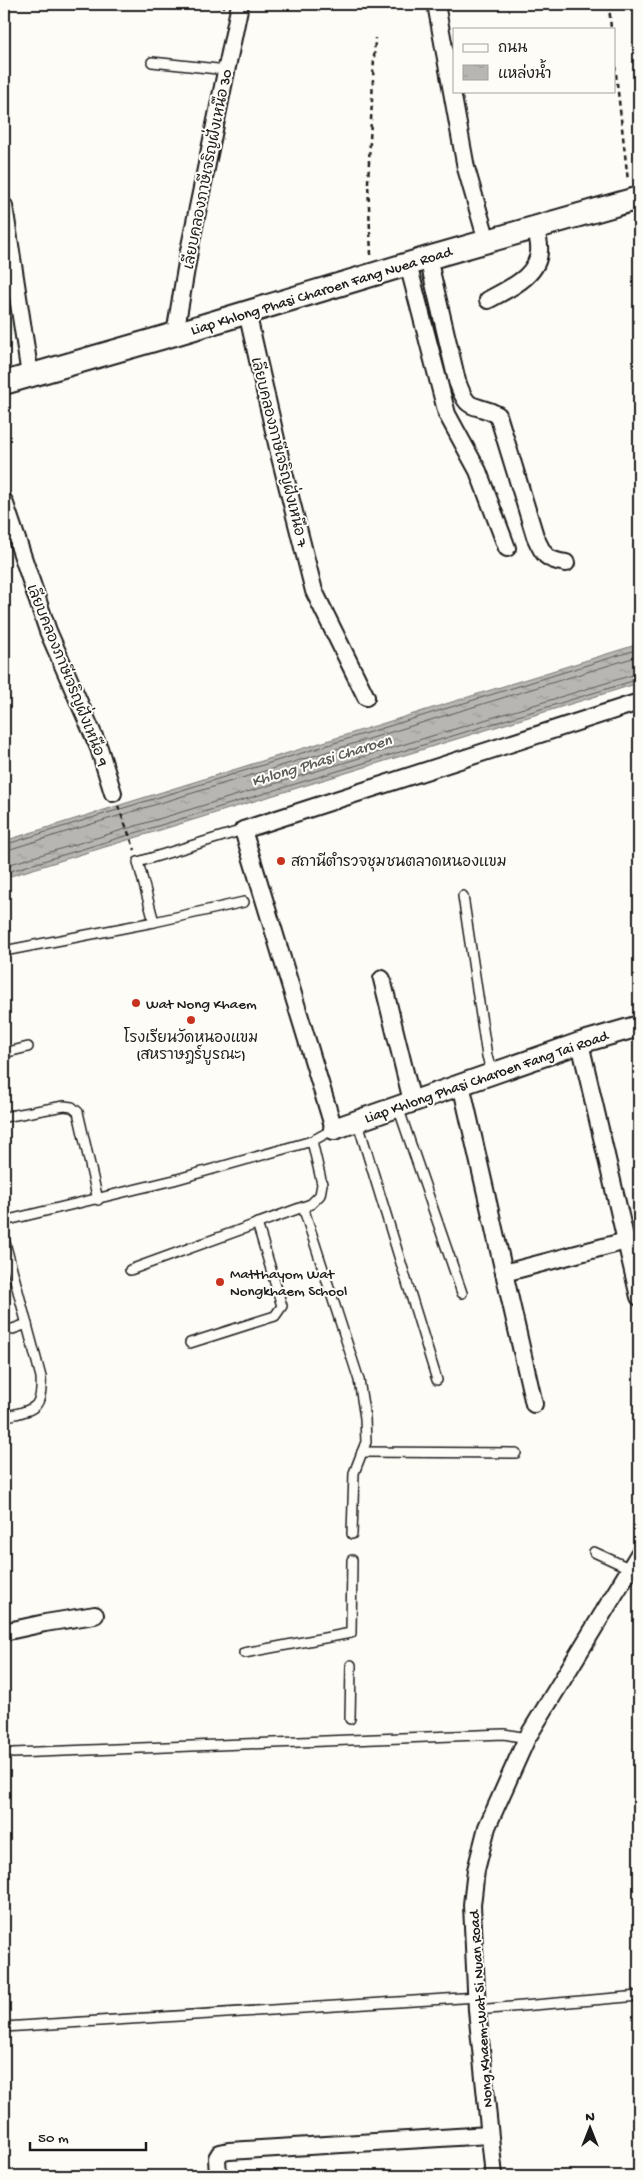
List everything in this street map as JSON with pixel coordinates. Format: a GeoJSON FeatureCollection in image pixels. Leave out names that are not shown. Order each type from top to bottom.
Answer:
{"type":"FeatureCollection","features":[{"type":"Feature","properties":{"kind":"main road","name":"Liap Khlong Phasi Charoen Fang Nuea Road"},"geometry":{"type":"LineString","coordinates":[[4,383],[175,334],[372,274],[635,199]]}},
{"type":"Feature","properties":{"kind":"street"},"geometry":{"type":"LineString","coordinates":[[436,4],[466,168],[487,241]]}},
{"type":"Feature","properties":{"kind":"street","name":"เลียบคลองภาษีเจริญฝั่งเหนือ 30"},"geometry":{"type":"LineString","coordinates":[[175,334],[189,251],[240,6]]}},
{"type":"Feature","properties":{"kind":"street"},"geometry":{"type":"LineString","coordinates":[[4,206],[30,374]]}},
{"type":"Feature","properties":{"kind":"street"},"geometry":{"type":"LineString","coordinates":[[488,300],[520,283],[538,260],[540,247],[535,227]]}},
{"type":"Feature","properties":{"kind":"street"},"geometry":{"type":"LineString","coordinates":[[418,261],[447,414],[478,471],[507,548]]}},
{"type":"Feature","properties":{"kind":"street"},"geometry":{"type":"LineString","coordinates":[[418,261],[463,399],[468,405],[476,409],[490,411],[498,415],[535,536],[543,554],[552,561],[566,563]]}},
{"type":"Feature","properties":{"kind":"street","name":"เลียบคลองภาษีเจริญฝั่งเหนือ 7"},"geometry":{"type":"LineString","coordinates":[[247,312],[280,457],[314,591],[366,696]]}},
{"type":"Feature","properties":{"kind":"street","name":"เลียบคลองภาษีเจริญฝั่งเหนือ 9"},"geometry":{"type":"LineString","coordinates":[[4,501],[48,631],[99,748],[113,793]]}},
{"type":"Feature","properties":{"kind":"street"},"geometry":{"type":"LineString","coordinates":[[334,1129],[243,830],[639,702]]}},
{"type":"Feature","properties":{"kind":"street"},"geometry":{"type":"LineString","coordinates":[[382,979],[405,1104]]}},
{"type":"Feature","properties":{"kind":"street","name":"Liap Khlong Phasi Charoen Fang Tai Road"},"geometry":{"type":"LineString","coordinates":[[334,1129],[461,1084],[639,1026]]}},
{"type":"Feature","properties":{"kind":"street"},"geometry":{"type":"LineString","coordinates":[[580,1044],[639,1297]]}},
{"type":"Feature","properties":{"kind":"street"},"geometry":{"type":"LineString","coordinates":[[461,1084],[534,1404]]}},
{"type":"Feature","properties":{"kind":"street"},"geometry":{"type":"LineString","coordinates":[[504,1273],[626,1241]]}},
{"type":"Feature","properties":{"kind":"street","name":"Nong Khaem-Wat Si Nuan Road"},"geometry":{"type":"LineString","coordinates":[[494,2176],[477,2004],[472,1905],[476,1870],[487,1827],[527,1738],[639,1554]]}},
{"type":"Feature","properties":{"kind":"street"},"geometry":{"type":"LineString","coordinates":[[4,1632],[95,1615]]}},
{"type":"Feature","properties":{"kind":"street"},"geometry":{"type":"LineString","coordinates":[[218,2176],[217,2158],[220,2153],[229,2151],[490,2135]]}},
{"type":"Feature","properties":{"kind":"lane"},"geometry":{"type":"LineString","coordinates":[[152,62],[226,70]]}},
{"type":"Feature","properties":{"kind":"lane"},"geometry":{"type":"LineString","coordinates":[[154,922],[138,862],[243,830]]}},
{"type":"Feature","properties":{"kind":"lane"},"geometry":{"type":"LineString","coordinates":[[463,896],[492,1074]]}},
{"type":"Feature","properties":{"kind":"lane"},"geometry":{"type":"LineString","coordinates":[[4,951],[154,922],[244,902]]}},
{"type":"Feature","properties":{"kind":"lane"},"geometry":{"type":"LineString","coordinates":[[4,1053],[28,1047]]}},
{"type":"Feature","properties":{"kind":"lane"},"geometry":{"type":"LineString","coordinates":[[405,1104],[462,1293]]}},
{"type":"Feature","properties":{"kind":"lane"},"geometry":{"type":"LineString","coordinates":[[4,1117],[64,1106],[72,1107],[78,1112],[98,1200]]}},
{"type":"Feature","properties":{"kind":"lane"},"geometry":{"type":"LineString","coordinates":[[357,1120],[436,1380]]}},
{"type":"Feature","properties":{"kind":"lane"},"geometry":{"type":"LineString","coordinates":[[4,1221],[98,1200],[174,1180],[312,1141],[334,1129]]}},
{"type":"Feature","properties":{"kind":"lane"},"geometry":{"type":"LineString","coordinates":[[130,1270],[311,1204],[320,1195],[322,1184],[312,1141]]}},
{"type":"Feature","properties":{"kind":"lane"},"geometry":{"type":"LineString","coordinates":[[303,1207],[358,1380],[365,1418],[366,1442],[354,1473],[352,1534]]}},
{"type":"Feature","properties":{"kind":"lane"},"geometry":{"type":"LineString","coordinates":[[190,1343],[275,1316],[282,1306],[257,1223]]}},
{"type":"Feature","properties":{"kind":"lane"},"geometry":{"type":"LineString","coordinates":[[4,1239],[41,1377],[42,1394],[39,1403],[32,1409],[4,1417]]}},
{"type":"Feature","properties":{"kind":"lane"},"geometry":{"type":"LineString","coordinates":[[4,1332],[27,1324]]}},
{"type":"Feature","properties":{"kind":"lane"},"geometry":{"type":"LineString","coordinates":[[362,1452],[516,1453]]}},
{"type":"Feature","properties":{"kind":"lane"},"geometry":{"type":"LineString","coordinates":[[594,1552],[631,1569]]}},
{"type":"Feature","properties":{"kind":"lane"},"geometry":{"type":"LineString","coordinates":[[244,1653],[351,1637],[352,1560]]}},
{"type":"Feature","properties":{"kind":"lane"},"geometry":{"type":"LineString","coordinates":[[350,1719],[351,1665]]}},
{"type":"Feature","properties":{"kind":"lane"},"geometry":{"type":"LineString","coordinates":[[12,1753],[504,1734],[527,1738]]}},
{"type":"Feature","properties":{"kind":"lane"},"geometry":{"type":"LineString","coordinates":[[4,2027],[639,1996]]}},
{"type":"Feature","properties":{"kind":"path"},"geometry":{"type":"LineString","coordinates":[[196,4],[240,6]]}},
{"type":"Feature","properties":{"kind":"path"},"geometry":{"type":"LineString","coordinates":[[608,4],[611,28]]}},
{"type":"Feature","properties":{"kind":"path"},"geometry":{"type":"LineString","coordinates":[[372,274],[368,182],[375,38]]}},
{"type":"Feature","properties":{"kind":"path"},"geometry":{"type":"LineString","coordinates":[[616,70],[635,199]]}},
{"type":"Feature","properties":{"kind":"path"},"geometry":{"type":"LineString","coordinates":[[113,793],[135,849]]}},
{"type":"Feature","properties":{"kind":"water","name":"Khlong Phasi Charoen"},"geometry":{"type":"Polygon","coordinates":[[[639,644],[639,683],[4,878],[4,841],[639,644]]]}},
{"type":"Feature","properties":{"kind":"place","name":"สถานีตำรวจชุมชนตลาดหนองแขม"},"geometry":{"type":"Point","coordinates":[281,861]}},
{"type":"Feature","properties":{"kind":"place","name":"Wat Nong Khaem"},"geometry":{"type":"Point","coordinates":[136,1003]}},
{"type":"Feature","properties":{"kind":"place","name":"โรงเรียนวัดหนองแขม (สหราษฎร์บูรณะ)"},"geometry":{"type":"Point","coordinates":[191,1020]}},
{"type":"Feature","properties":{"kind":"place","name":"Matthayom Wat Nongkhaem School"},"geometry":{"type":"Point","coordinates":[220,1282]}}]}
